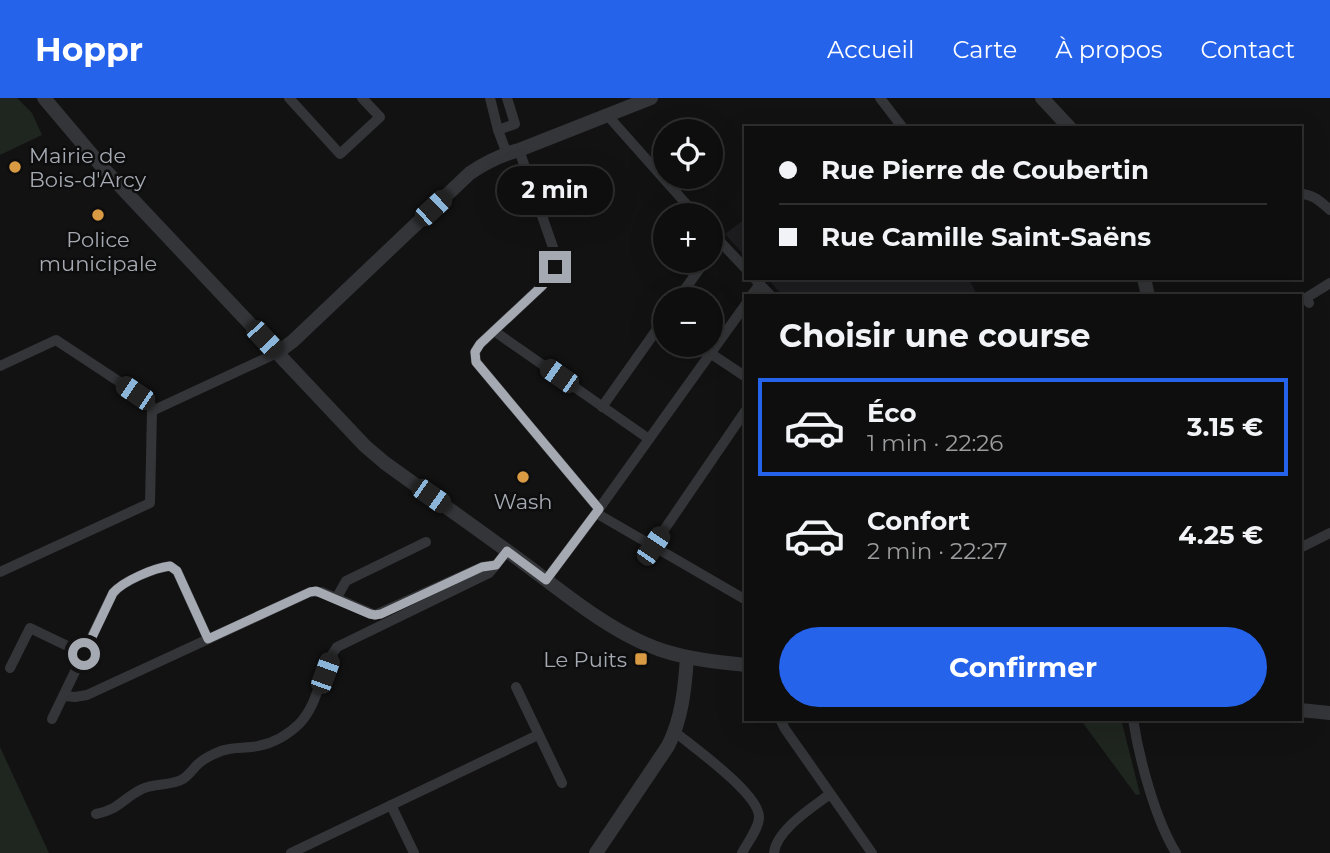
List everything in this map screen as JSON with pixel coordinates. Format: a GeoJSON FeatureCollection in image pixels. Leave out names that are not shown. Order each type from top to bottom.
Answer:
{"type":"FeatureCollection","features":[{"type":"Feature","properties":{"kind":"street"},"geometry":{"type":"LineString","coordinates":[[32,98],[85,148]]}},
{"type":"Feature","properties":{"kind":"street"},"geometry":{"type":"LineString","coordinates":[[44,98],[85,148],[365,446],[385,463],[546,580],[629,636],[660,650],[687,657],[744,665]]}},
{"type":"Feature","properties":{"kind":"street"},"geometry":{"type":"LineString","coordinates":[[289,98],[340,154],[380,117],[362,98]]}},
{"type":"Feature","properties":{"kind":"street"},"geometry":{"type":"LineString","coordinates":[[490,98],[498,130],[513,152],[555,253],[555,267],[542,286],[480,344],[475,352],[476,362],[598,511],[744,599]]}},
{"type":"Feature","properties":{"kind":"street"},"geometry":{"type":"LineString","coordinates":[[498,130],[515,124],[507,98]]}},
{"type":"Feature","properties":{"kind":"street"},"geometry":{"type":"LineString","coordinates":[[152,411],[277,353],[293,341],[470,173],[485,163],[651,98]]}},
{"type":"Feature","properties":{"kind":"street"},"geometry":{"type":"LineString","coordinates":[[880,98],[901,126]]}},
{"type":"Feature","properties":{"kind":"street"},"geometry":{"type":"LineString","coordinates":[[1042,98],[1068,126]]}},
{"type":"Feature","properties":{"kind":"street"},"geometry":{"type":"LineString","coordinates":[[608,116],[685,203]]}},
{"type":"Feature","properties":{"kind":"street"},"geometry":{"type":"LineString","coordinates":[[1302,194],[1316,199],[1330,210]]}},
{"type":"Feature","properties":{"kind":"street"},"geometry":{"type":"LineString","coordinates":[[723,245],[744,267]]}},
{"type":"Feature","properties":{"kind":"street"},"geometry":{"type":"LineString","coordinates":[[757,281],[769,294]]}},
{"type":"Feature","properties":{"kind":"street"},"geometry":{"type":"LineString","coordinates":[[1309,303],[1306,298],[1330,284]]}},
{"type":"Feature","properties":{"kind":"street"},"geometry":{"type":"LineString","coordinates":[[723,335],[744,307]]}},
{"type":"Feature","properties":{"kind":"street"},"geometry":{"type":"LineString","coordinates":[[494,331],[649,439]]}},
{"type":"Feature","properties":{"kind":"street"},"geometry":{"type":"LineString","coordinates":[[602,407],[653,335]]}},
{"type":"Feature","properties":{"kind":"street"},"geometry":{"type":"LineString","coordinates":[[0,366],[56,340],[150,402],[152,411],[150,503],[0,572]]}},
{"type":"Feature","properties":{"kind":"street"},"geometry":{"type":"LineString","coordinates":[[546,580],[707,357]]}},
{"type":"Feature","properties":{"kind":"street"},"geometry":{"type":"LineString","coordinates":[[716,357],[744,376]]}},
{"type":"Feature","properties":{"kind":"street"},"geometry":{"type":"LineString","coordinates":[[653,546],[744,413]]}},
{"type":"Feature","properties":{"kind":"street"},"geometry":{"type":"LineString","coordinates":[[1302,547],[1330,533]]}},
{"type":"Feature","properties":{"kind":"street"},"geometry":{"type":"LineString","coordinates":[[336,598],[346,580],[426,542]]}},
{"type":"Feature","properties":{"kind":"street"},"geometry":{"type":"LineString","coordinates":[[96,814],[109,812],[143,788],[181,780],[208,756],[219,751],[258,747],[289,733],[310,709],[337,647],[489,573],[507,551]]}},
{"type":"Feature","properties":{"kind":"street"},"geometry":{"type":"LineString","coordinates":[[64,696],[87,695],[310,592],[322,592],[375,615],[482,567],[496,565]]}},
{"type":"Feature","properties":{"kind":"street"},"geometry":{"type":"LineString","coordinates":[[52,719],[118,586],[160,567],[170,566],[177,571],[208,639]]}},
{"type":"Feature","properties":{"kind":"street"},"geometry":{"type":"LineString","coordinates":[[10,668],[30,628],[84,654]]}},
{"type":"Feature","properties":{"kind":"street"},"geometry":{"type":"LineString","coordinates":[[596,853],[675,732],[687,657]]}},
{"type":"Feature","properties":{"kind":"street"},"geometry":{"type":"LineString","coordinates":[[516,687],[562,783]]}},
{"type":"Feature","properties":{"kind":"street"},"geometry":{"type":"LineString","coordinates":[[1302,710],[1330,713]]}},
{"type":"Feature","properties":{"kind":"street"},"geometry":{"type":"LineString","coordinates":[[781,721],[872,853]]}},
{"type":"Feature","properties":{"kind":"street"},"geometry":{"type":"LineString","coordinates":[[1133,721],[1152,798],[1171,851]]}},
{"type":"Feature","properties":{"kind":"street"},"geometry":{"type":"LineString","coordinates":[[675,732],[746,791],[756,806],[759,815],[757,824],[742,853]]}},
{"type":"Feature","properties":{"kind":"street"},"geometry":{"type":"LineString","coordinates":[[291,853],[538,735]]}},
{"type":"Feature","properties":{"kind":"street"},"geometry":{"type":"LineString","coordinates":[[774,853],[778,841],[792,825],[830,794]]}},
{"type":"Feature","properties":{"kind":"street"},"geometry":{"type":"LineString","coordinates":[[391,805],[414,853]]}},
{"type":"Feature","properties":{"kind":"shaded area"},"geometry":{"type":"Polygon","coordinates":[[[0,98],[17,98],[32,113],[42,135],[0,155],[0,98]]]}},
{"type":"Feature","properties":{"kind":"shaded area"},"geometry":{"type":"Polygon","coordinates":[[[744,220],[744,255],[725,234],[744,220]]]}},
{"type":"Feature","properties":{"kind":"shaded area"},"geometry":{"type":"Polygon","coordinates":[[[769,280],[969,280],[977,294],[781,294],[769,280]]]}},
{"type":"Feature","properties":{"kind":"shaded area"},"geometry":{"type":"Polygon","coordinates":[[[1081,721],[1122,721],[1140,794],[1136,795],[1081,721]]]}},
{"type":"Feature","properties":{"kind":"shaded area"},"geometry":{"type":"Polygon","coordinates":[[[0,747],[49,853],[0,853],[0,747]]]}},
{"type":"Feature","properties":{"kind":"place","name":"Mairie de Bois-d'Arcy"},"geometry":{"type":"Point","coordinates":[15,167]}},
{"type":"Feature","properties":{"kind":"place","name":"Police municipale"},"geometry":{"type":"Point","coordinates":[98,215]}},
{"type":"Feature","properties":{"kind":"place","name":"Wash"},"geometry":{"type":"Point","coordinates":[523,477]}},
{"type":"Feature","properties":{"kind":"place","name":"Le Puits"},"geometry":{"type":"Point","coordinates":[641,659]}},
{"type":"Feature","properties":{"kind":"route"},"geometry":{"type":"LineString","coordinates":[[84,654],[118,586],[160,567],[170,566],[177,571],[208,639],[316,591],[370,614],[381,614],[482,567],[496,565],[507,551],[546,580],[599,509],[476,362],[475,352],[480,344],[542,286],[555,267]]}}]}
